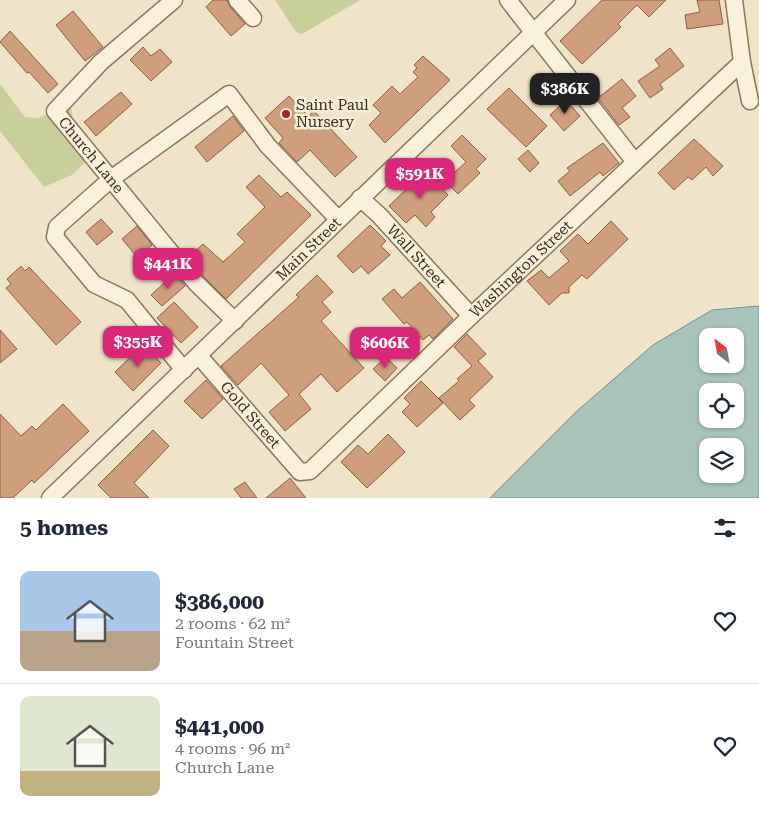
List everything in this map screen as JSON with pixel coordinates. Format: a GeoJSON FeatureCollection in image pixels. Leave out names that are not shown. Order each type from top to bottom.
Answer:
{"type":"FeatureCollection","features":[{"type":"Feature","properties":{"kind":"street","name":"Church Lane"},"geometry":{"type":"LineString","coordinates":[[174,0],[101,62],[55,111],[196,283],[235,322]]}},
{"type":"Feature","properties":{"kind":"street"},"geometry":{"type":"LineString","coordinates":[[237,0],[253,18]]}},
{"type":"Feature","properties":{"kind":"street"},"geometry":{"type":"LineString","coordinates":[[508,0],[635,162]]}},
{"type":"Feature","properties":{"kind":"street","name":"Main Street"},"geometry":{"type":"LineString","coordinates":[[50,498],[235,322],[338,219],[567,0]]}},
{"type":"Feature","properties":{"kind":"street"},"geometry":{"type":"LineString","coordinates":[[734,0],[742,62],[750,101]]}},
{"type":"Feature","properties":{"kind":"street","name":"Washington Street"},"geometry":{"type":"LineString","coordinates":[[300,472],[310,471],[471,316],[742,62]]}},
{"type":"Feature","properties":{"kind":"street"},"geometry":{"type":"LineString","coordinates":[[184,370],[127,300],[94,284],[54,237],[56,227],[111,178],[229,94],[268,146],[338,219]]}},
{"type":"Feature","properties":{"kind":"street","name":"Wall Street"},"geometry":{"type":"LineString","coordinates":[[360,198],[380,215],[471,316]]}},
{"type":"Feature","properties":{"kind":"street","name":"Gold Street"},"geometry":{"type":"LineString","coordinates":[[199,356],[300,472]]}},
{"type":"Feature","properties":{"kind":"green space"},"geometry":{"type":"Polygon","coordinates":[[[275,0],[360,0],[302,34],[296,32],[275,0]]]}},
{"type":"Feature","properties":{"kind":"green space"},"geometry":{"type":"Polygon","coordinates":[[[0,84],[25,117],[37,118],[71,106],[74,127],[91,157],[72,175],[44,187],[0,131],[0,84]]]}},
{"type":"Feature","properties":{"kind":"water"},"geometry":{"type":"Polygon","coordinates":[[[759,306],[759,498],[490,498],[577,411],[653,345],[712,310],[759,306]]]}},
{"type":"Feature","properties":{"kind":"building"},"geometry":{"type":"Polygon","coordinates":[[[213,0],[227,0],[230,7],[245,24],[231,36],[206,7],[213,0]]]}},
{"type":"Feature","properties":{"kind":"building"},"geometry":{"type":"Polygon","coordinates":[[[602,0],[666,0],[649,17],[637,5],[618,24],[621,27],[582,64],[560,41],[602,0]]]}},
{"type":"Feature","properties":{"kind":"building"},"geometry":{"type":"Polygon","coordinates":[[[697,0],[719,0],[723,24],[687,29],[685,15],[700,12],[697,0]]]}},
{"type":"Feature","properties":{"kind":"building"},"geometry":{"type":"Polygon","coordinates":[[[73,11],[103,47],[85,61],[56,25],[73,11]]]}},
{"type":"Feature","properties":{"kind":"building"},"geometry":{"type":"Polygon","coordinates":[[[10,31],[58,84],[48,93],[29,72],[27,73],[0,42],[10,31]]]}},
{"type":"Feature","properties":{"kind":"building"},"geometry":{"type":"Polygon","coordinates":[[[143,47],[151,56],[160,49],[172,62],[151,81],[130,60],[143,47]]]}},
{"type":"Feature","properties":{"kind":"building"},"geometry":{"type":"Polygon","coordinates":[[[670,48],[684,66],[660,84],[663,89],[650,98],[638,81],[660,66],[655,60],[670,48]]]}},
{"type":"Feature","properties":{"kind":"building"},"geometry":{"type":"Polygon","coordinates":[[[423,56],[450,80],[385,143],[369,125],[381,113],[373,105],[392,86],[400,94],[418,77],[413,72],[417,68],[414,65],[423,56]]]}},
{"type":"Feature","properties":{"kind":"building"},"geometry":{"type":"Polygon","coordinates":[[[622,79],[636,96],[622,108],[630,117],[619,125],[598,98],[622,79]]]}},
{"type":"Feature","properties":{"kind":"building"},"geometry":{"type":"Polygon","coordinates":[[[509,88],[547,126],[526,147],[487,109],[509,88]]]}},
{"type":"Feature","properties":{"kind":"building"},"geometry":{"type":"Polygon","coordinates":[[[121,92],[132,104],[96,136],[84,122],[121,92]]]}},
{"type":"Feature","properties":{"kind":"building"},"geometry":{"type":"Polygon","coordinates":[[[289,96],[308,116],[314,111],[357,157],[335,177],[310,150],[297,162],[279,143],[283,138],[265,118],[289,96]]]}},
{"type":"Feature","properties":{"kind":"building"},"geometry":{"type":"Polygon","coordinates":[[[566,100],[580,116],[564,131],[550,115],[566,100]]]}},
{"type":"Feature","properties":{"kind":"building"},"geometry":{"type":"Polygon","coordinates":[[[233,116],[244,131],[207,162],[195,147],[233,116]]]}},
{"type":"Feature","properties":{"kind":"building"},"geometry":{"type":"Polygon","coordinates":[[[462,135],[486,159],[476,169],[480,173],[458,194],[445,181],[466,162],[451,146],[462,135]]]}},
{"type":"Feature","properties":{"kind":"building"},"geometry":{"type":"Polygon","coordinates":[[[694,139],[723,166],[713,176],[706,167],[692,180],[688,177],[674,190],[658,173],[694,139]]]}},
{"type":"Feature","properties":{"kind":"building"},"geometry":{"type":"Polygon","coordinates":[[[603,143],[619,163],[603,176],[600,172],[570,196],[558,181],[570,171],[567,168],[603,143]]]}},
{"type":"Feature","properties":{"kind":"building"},"geometry":{"type":"Polygon","coordinates":[[[528,150],[539,163],[530,172],[518,159],[528,150]]]}},
{"type":"Feature","properties":{"kind":"building"},"geometry":{"type":"Polygon","coordinates":[[[426,170],[448,195],[431,212],[435,217],[426,227],[415,215],[406,223],[389,206],[426,170]]]}},
{"type":"Feature","properties":{"kind":"building"},"geometry":{"type":"Polygon","coordinates":[[[259,175],[281,197],[287,192],[311,215],[226,299],[203,276],[190,256],[203,244],[223,262],[245,242],[237,234],[265,207],[246,187],[259,175]]]}},
{"type":"Feature","properties":{"kind":"building"},"geometry":{"type":"Polygon","coordinates":[[[101,219],[113,232],[97,245],[86,232],[101,219]]]}},
{"type":"Feature","properties":{"kind":"building"},"geometry":{"type":"Polygon","coordinates":[[[611,221],[628,239],[587,279],[582,275],[569,287],[569,293],[562,293],[549,305],[527,281],[541,270],[549,278],[569,261],[560,251],[578,234],[588,244],[611,221]]]}},
{"type":"Feature","properties":{"kind":"building"},"geometry":{"type":"Polygon","coordinates":[[[370,225],[386,241],[381,246],[390,255],[368,274],[361,266],[353,273],[337,256],[370,225]]]}},
{"type":"Feature","properties":{"kind":"building"},"geometry":{"type":"Polygon","coordinates":[[[137,226],[152,245],[137,257],[122,239],[137,226]]]}},
{"type":"Feature","properties":{"kind":"building"},"geometry":{"type":"Polygon","coordinates":[[[21,266],[25,271],[29,267],[81,322],[56,345],[6,288],[11,284],[7,279],[21,266]]]}},
{"type":"Feature","properties":{"kind":"building"},"geometry":{"type":"Polygon","coordinates":[[[175,273],[185,286],[162,306],[151,295],[175,273]]]}},
{"type":"Feature","properties":{"kind":"building"},"geometry":{"type":"Polygon","coordinates":[[[317,275],[333,292],[322,302],[331,312],[321,321],[364,368],[337,392],[321,374],[299,394],[311,409],[285,431],[269,412],[289,395],[261,363],[238,385],[221,366],[299,297],[296,295],[317,275]]]}},
{"type":"Feature","properties":{"kind":"building"},"geometry":{"type":"Polygon","coordinates":[[[420,282],[453,319],[433,339],[429,335],[423,340],[407,322],[404,324],[382,299],[394,289],[402,298],[420,282]]]}},
{"type":"Feature","properties":{"kind":"building"},"geometry":{"type":"Polygon","coordinates":[[[174,302],[198,327],[181,343],[157,318],[174,302]]]}},
{"type":"Feature","properties":{"kind":"building"},"geometry":{"type":"Polygon","coordinates":[[[0,330],[17,349],[0,363],[0,330]]]}},
{"type":"Feature","properties":{"kind":"building"},"geometry":{"type":"Polygon","coordinates":[[[467,334],[486,354],[478,361],[493,377],[469,400],[475,406],[460,420],[439,398],[459,381],[457,379],[472,366],[454,347],[467,334]]]}},
{"type":"Feature","properties":{"kind":"building"},"geometry":{"type":"Polygon","coordinates":[[[143,345],[161,363],[133,391],[115,372],[143,345]]]}},
{"type":"Feature","properties":{"kind":"building"},"geometry":{"type":"Polygon","coordinates":[[[386,357],[397,368],[385,381],[373,369],[386,357]]]}},
{"type":"Feature","properties":{"kind":"building"},"geometry":{"type":"Polygon","coordinates":[[[206,380],[223,399],[202,419],[184,401],[206,380]]]}},
{"type":"Feature","properties":{"kind":"building"},"geometry":{"type":"Polygon","coordinates":[[[421,381],[443,403],[417,427],[402,412],[410,404],[404,398],[421,381]]]}},
{"type":"Feature","properties":{"kind":"building"},"geometry":{"type":"Polygon","coordinates":[[[63,404],[89,431],[34,483],[32,480],[13,498],[0,498],[0,414],[21,436],[32,426],[36,430],[63,404]]]}},
{"type":"Feature","properties":{"kind":"building"},"geometry":{"type":"Polygon","coordinates":[[[153,430],[169,446],[134,483],[149,498],[111,498],[98,485],[153,430]]]}},
{"type":"Feature","properties":{"kind":"building"},"geometry":{"type":"Polygon","coordinates":[[[388,434],[405,452],[367,488],[341,462],[358,445],[368,454],[388,434]]]}},
{"type":"Feature","properties":{"kind":"building"},"geometry":{"type":"Polygon","coordinates":[[[290,478],[306,498],[266,498],[290,478]]]}},
{"type":"Feature","properties":{"kind":"building"},"geometry":{"type":"Polygon","coordinates":[[[245,482],[257,498],[241,498],[234,489],[245,482]]]}},
{"type":"Feature","properties":{"kind":"place","name":"Saint Paul Nursery"},"geometry":{"type":"Point","coordinates":[286,114]}}]}
